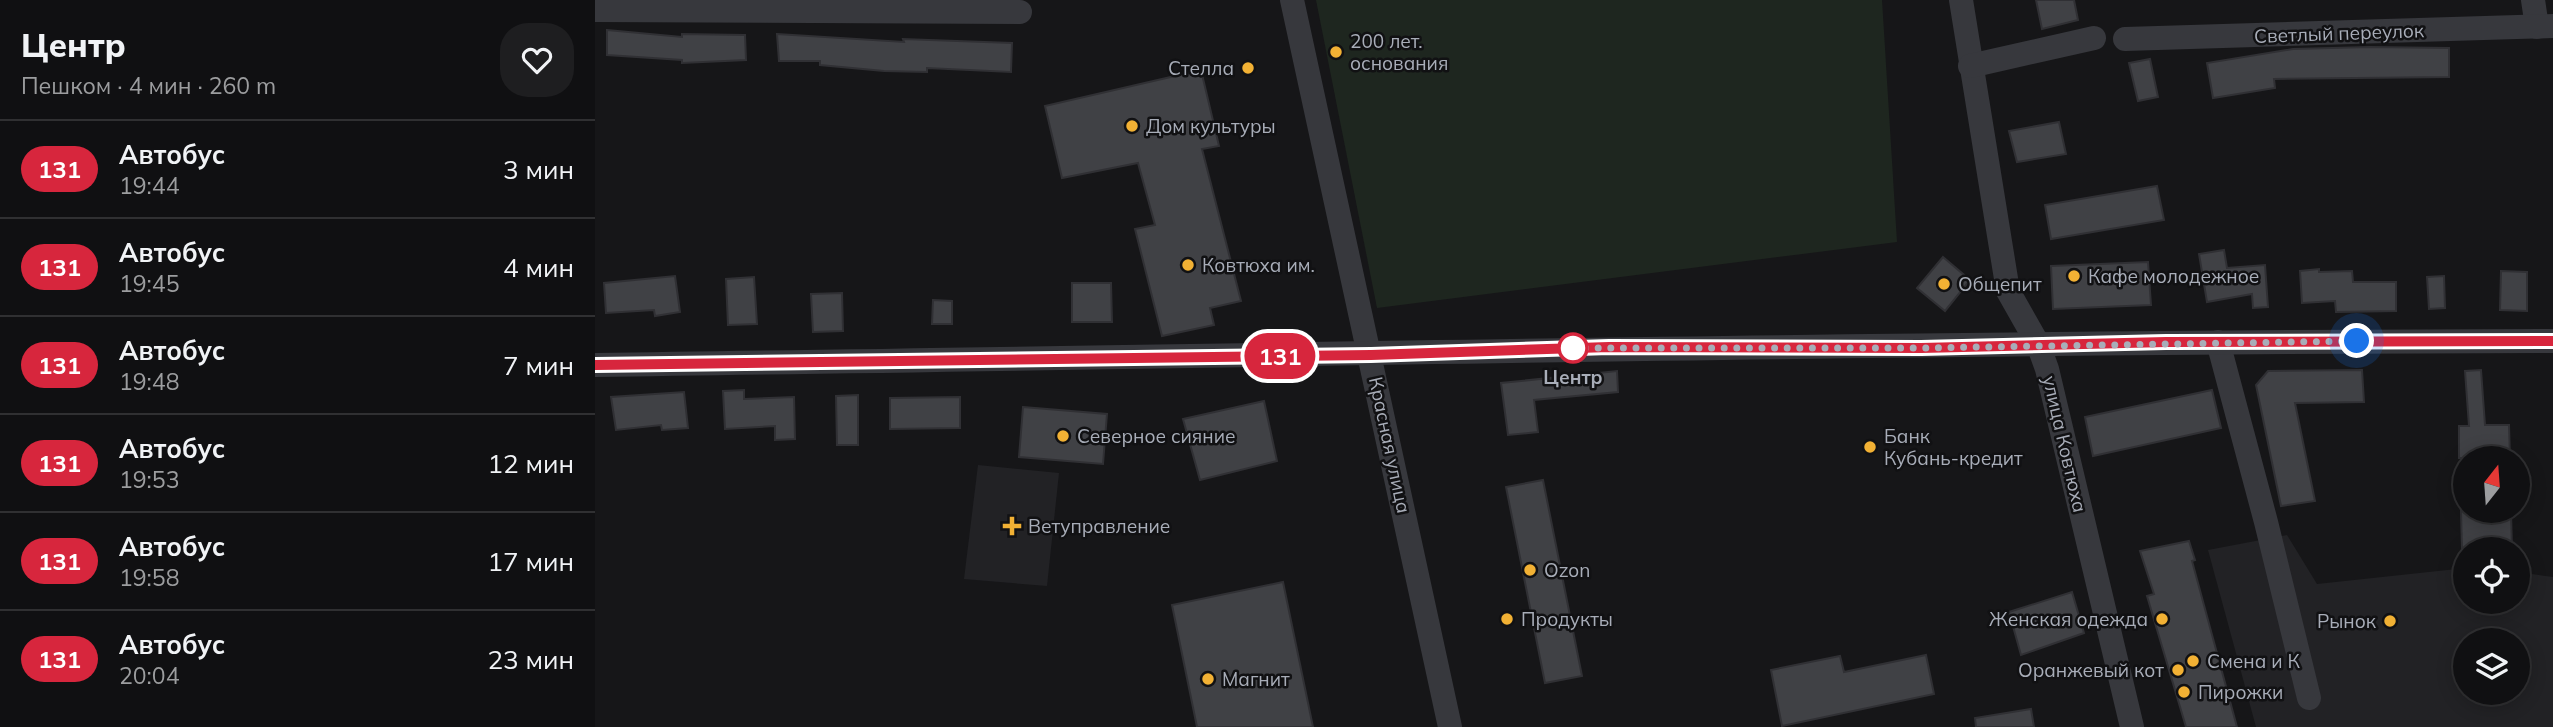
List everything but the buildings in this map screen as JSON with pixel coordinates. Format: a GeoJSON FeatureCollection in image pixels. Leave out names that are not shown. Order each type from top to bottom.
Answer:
{"type":"FeatureCollection","features":[{"type":"Feature","properties":{"kind":"street","name":"Красная улица"},"geometry":{"type":"LineString","coordinates":[[1292,0],[1450,727]]}},
{"type":"Feature","properties":{"kind":"street","name":"улица Ковтюха"},"geometry":{"type":"LineString","coordinates":[[1961,0],[2008,291],[2038,344],[2047,369],[2131,727]]}},
{"type":"Feature","properties":{"kind":"street"},"geometry":{"type":"LineString","coordinates":[[2533,0],[2545,27]]}},
{"type":"Feature","properties":{"kind":"street"},"geometry":{"type":"LineString","coordinates":[[595,10],[1020,12]]}},
{"type":"Feature","properties":{"kind":"street","name":"Светлый переулок"},"geometry":{"type":"LineString","coordinates":[[2125,39],[2545,27]]}},
{"type":"Feature","properties":{"kind":"street"},"geometry":{"type":"LineString","coordinates":[[1970,66],[2094,38]]}},
{"type":"Feature","properties":{"kind":"street"},"geometry":{"type":"LineString","coordinates":[[595,365],[1371,355],[1609,347],[1921,348],[2218,342],[2553,341]]}},
{"type":"Feature","properties":{"kind":"street"},"geometry":{"type":"LineString","coordinates":[[2218,342],[2309,698]]}},
{"type":"Feature","properties":{"kind":"shaded area"},"geometry":{"type":"Polygon","coordinates":[[[1316,0],[1882,0],[1897,242],[1377,308],[1316,0]]]}},
{"type":"Feature","properties":{"kind":"shaded area","name":"Ветуправление"},"geometry":{"type":"Polygon","coordinates":[[[978,465],[1059,473],[1047,586],[964,579],[978,465]]]}},
{"type":"Feature","properties":{"kind":"shaded area","name":"Рынок"},"geometry":{"type":"Polygon","coordinates":[[[2287,535],[2317,584],[2453,569],[2453,614],[2530,614],[2530,574],[2553,577],[2553,727],[2256,727],[2208,550],[2287,535]]]}},
{"type":"Feature","properties":{"kind":"bus line","name":"131"},"geometry":{"type":"LineString","coordinates":[[595,365],[1371,355],[1609,347],[1921,348],[2166,342],[2553,341]]}},
{"type":"Feature","properties":{"kind":"place","name":"200 лет. основания"},"geometry":{"type":"Point","coordinates":[1336,52]}},
{"type":"Feature","properties":{"kind":"place","name":"Стелла"},"geometry":{"type":"Point","coordinates":[1248,68]}},
{"type":"Feature","properties":{"kind":"place","name":"Дом культуры"},"geometry":{"type":"Point","coordinates":[1132,126]}},
{"type":"Feature","properties":{"kind":"place","name":"Ковтюха им."},"geometry":{"type":"Point","coordinates":[1188,265]}},
{"type":"Feature","properties":{"kind":"place","name":"Кафе молодежное"},"geometry":{"type":"Point","coordinates":[2074,276]}},
{"type":"Feature","properties":{"kind":"place","name":"Общепит"},"geometry":{"type":"Point","coordinates":[1944,284]}},
{"type":"Feature","properties":{"kind":"place","name":"Центр"},"geometry":{"type":"Point","coordinates":[1573,348]}},
{"type":"Feature","properties":{"kind":"place","name":"Северное сияние"},"geometry":{"type":"Point","coordinates":[1063,436]}},
{"type":"Feature","properties":{"kind":"place","name":"Банк Кубань-кредит"},"geometry":{"type":"Point","coordinates":[1870,447]}},
{"type":"Feature","properties":{"kind":"place","name":"Ветуправление"},"geometry":{"type":"Point","coordinates":[1012,526]}},
{"type":"Feature","properties":{"kind":"place","name":"Ozon"},"geometry":{"type":"Point","coordinates":[1530,570]}},
{"type":"Feature","properties":{"kind":"place","name":"Продукты"},"geometry":{"type":"Point","coordinates":[1507,619]}},
{"type":"Feature","properties":{"kind":"place","name":"Женская одежда"},"geometry":{"type":"Point","coordinates":[2162,619]}},
{"type":"Feature","properties":{"kind":"place","name":"Рынок"},"geometry":{"type":"Point","coordinates":[2390,621]}},
{"type":"Feature","properties":{"kind":"place","name":"Смена и К"},"geometry":{"type":"Point","coordinates":[2193,661]}},
{"type":"Feature","properties":{"kind":"place","name":"Оранжевый кот"},"geometry":{"type":"Point","coordinates":[2178,670]}},
{"type":"Feature","properties":{"kind":"place","name":"Магнит"},"geometry":{"type":"Point","coordinates":[1208,679]}},
{"type":"Feature","properties":{"kind":"place","name":"Пирожки"},"geometry":{"type":"Point","coordinates":[2184,692]}},
{"type":"Feature","properties":{"kind":"route"},"geometry":{"type":"LineString","coordinates":[[1573,348],[1921,348],[2038,344],[2357,341]]}}]}
